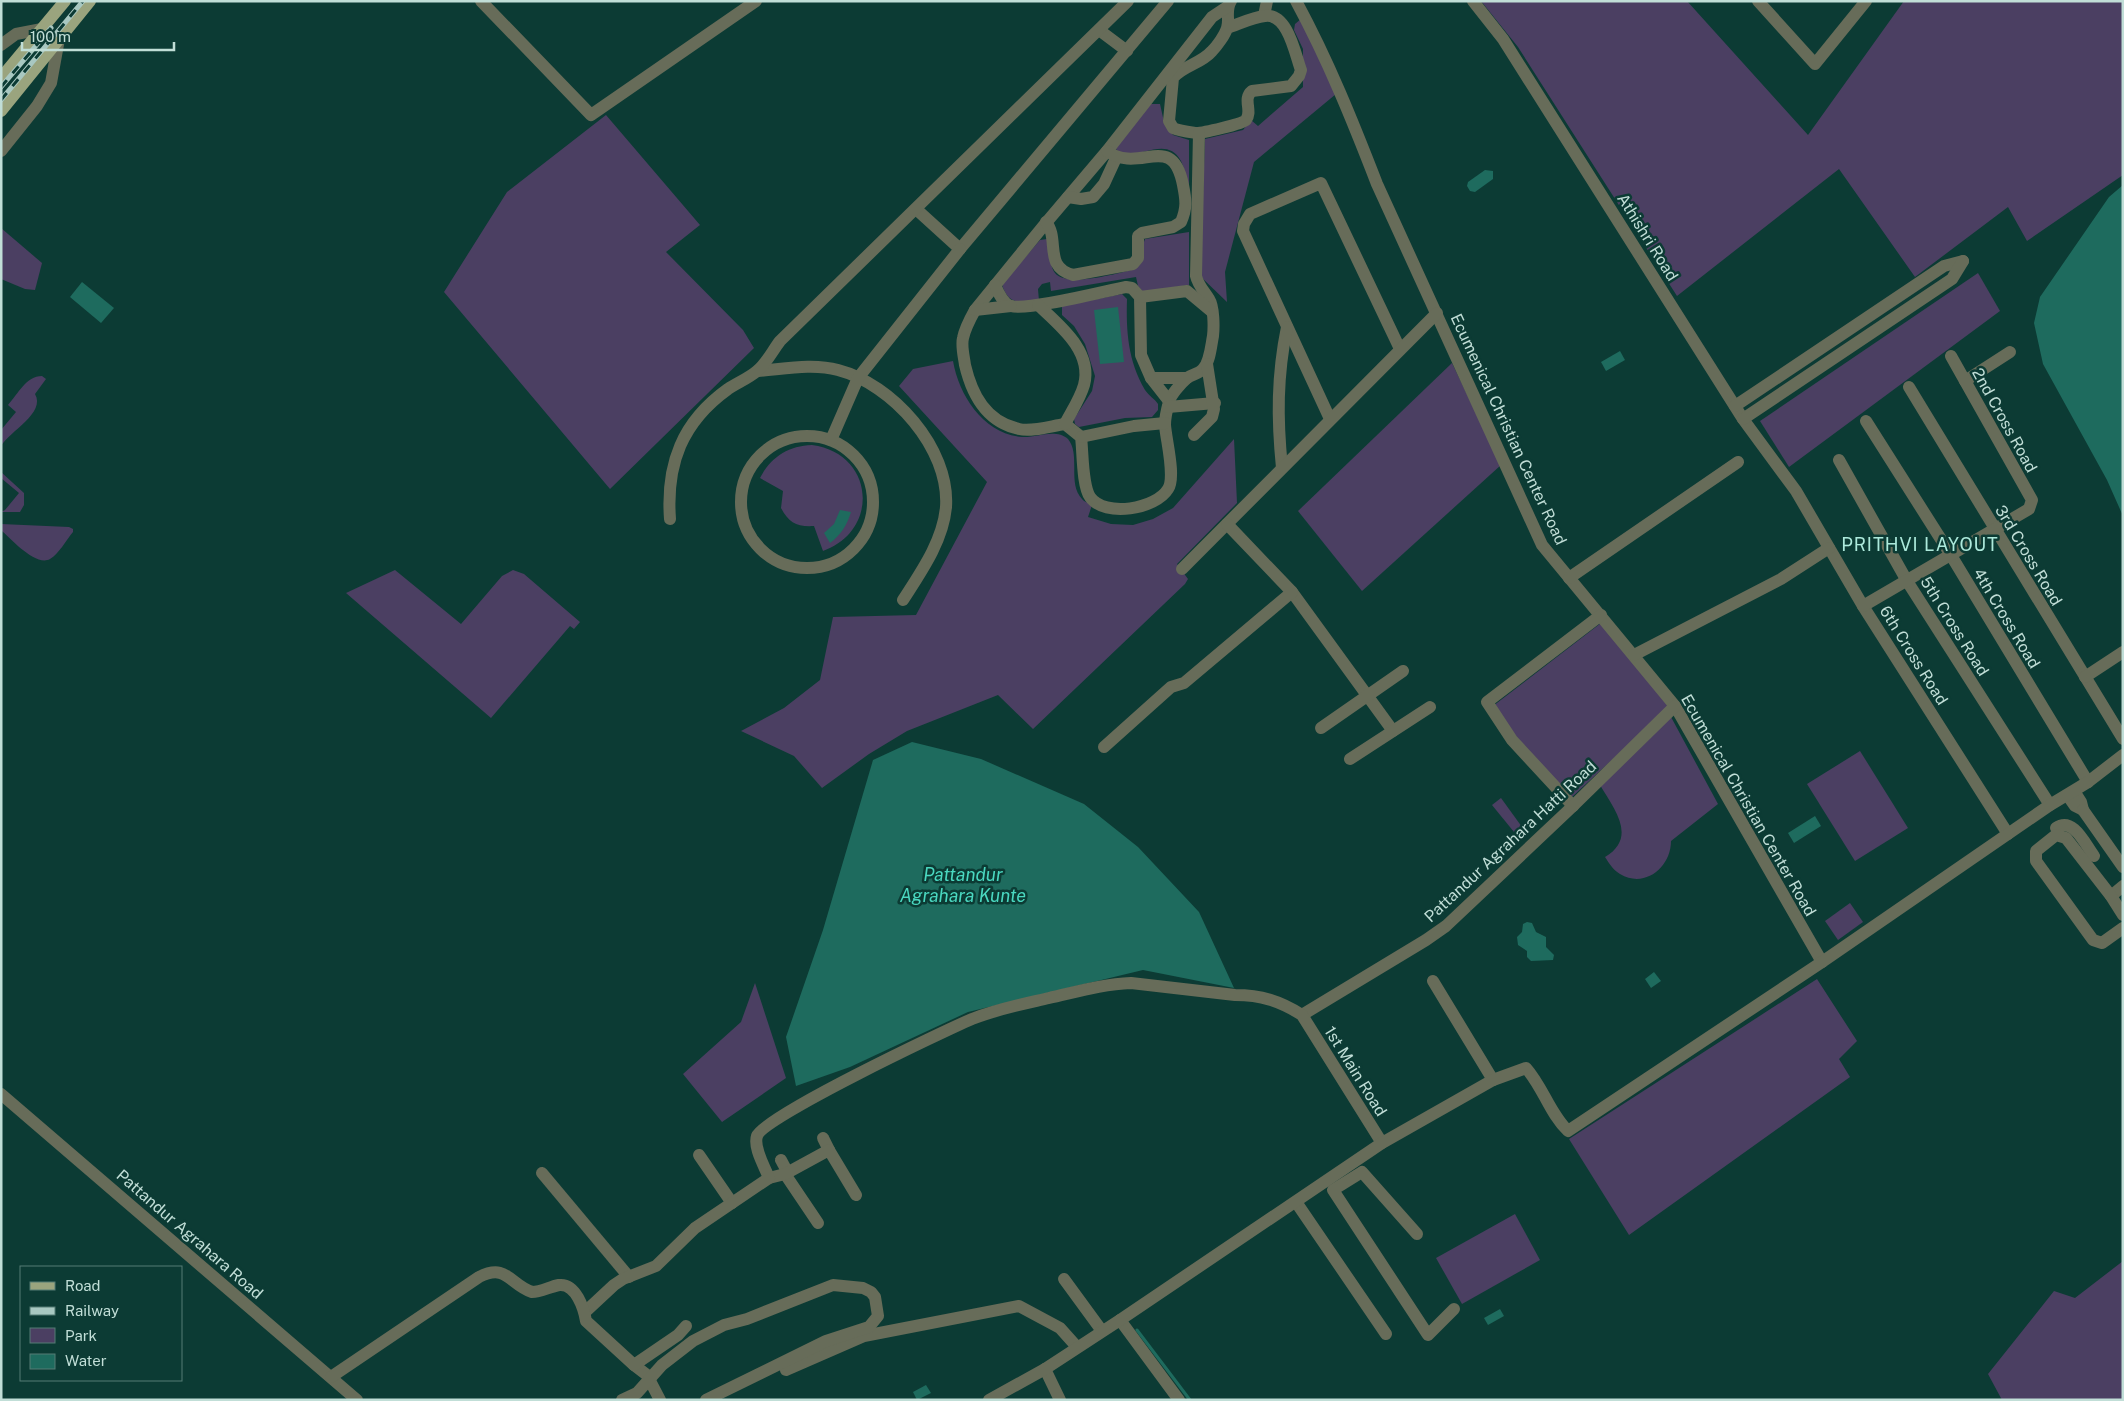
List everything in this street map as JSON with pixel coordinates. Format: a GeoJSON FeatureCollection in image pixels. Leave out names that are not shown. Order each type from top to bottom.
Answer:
{"type":"FeatureCollection","features":[{"type":"Feature","properties":{"kind":"main road"},"geometry":{"type":"LineString","coordinates":[[1,78],[65,1]]}},
{"type":"Feature","properties":{"kind":"main road"},"geometry":{"type":"LineString","coordinates":[[1,111],[90,1]]}},
{"type":"Feature","properties":{"kind":"street"},"geometry":{"type":"LineString","coordinates":[[481,1],[591,115],[756,1]]}},
{"type":"Feature","properties":{"kind":"street"},"geometry":{"type":"LineString","coordinates":[[670,519],[669,482],[676,455],[688,430],[710,405],[728,390],[758,371],[780,341],[1128,1]]}},
{"type":"Feature","properties":{"kind":"street"},"geometry":{"type":"LineString","coordinates":[[831,440],[858,378],[960,248],[1168,1]]}},
{"type":"Feature","properties":{"kind":"street"},"geometry":{"type":"LineString","coordinates":[[1264,16],[1267,1]]}},
{"type":"Feature","properties":{"kind":"street","name":"Ecumenical Christian Center Road"},"geometry":{"type":"LineString","coordinates":[[1296,1],[1310,27],[1356,130],[1377,184],[1542,545],[1675,706],[1822,962]]}},
{"type":"Feature","properties":{"kind":"street","name":"Athishri Road"},"geometry":{"type":"LineString","coordinates":[[1473,1],[1503,39],[1735,406],[1796,491]]}},
{"type":"Feature","properties":{"kind":"street"},"geometry":{"type":"LineString","coordinates":[[1758,1],[1815,64],[1866,1]]}},
{"type":"Feature","properties":{"kind":"street"},"geometry":{"type":"LineString","coordinates":[[1228,28],[1264,16],[1271,16],[1277,19],[1287,30],[1301,70],[1299,76],[1291,86],[1249,93],[1247,96],[1248,116],[1242,122],[1199,133],[1179,130],[1168,121],[1172,82],[1176,74],[1200,62],[1208,55],[1228,28],[1229,4]]}},
{"type":"Feature","properties":{"kind":"street"},"geometry":{"type":"LineString","coordinates":[[1187,378],[1168,404],[1165,423],[1170,488],[1160,498],[1141,507],[1124,509],[1106,507],[1097,504],[1090,497],[1086,488],[1081,437],[1065,424],[1021,430],[1003,424],[985,410],[970,386],[962,340],[968,322],[975,310],[1046,222],[1068,197],[1112,154],[1212,17],[1229,4]]}},
{"type":"Feature","properties":{"kind":"street"},"geometry":{"type":"LineString","coordinates":[[1,45],[16,34],[42,29]]}},
{"type":"Feature","properties":{"kind":"street"},"geometry":{"type":"LineString","coordinates":[[1099,30],[1127,51]]}},
{"type":"Feature","properties":{"kind":"street"},"geometry":{"type":"LineString","coordinates":[[1,151],[37,106],[51,83],[59,39]]}},
{"type":"Feature","properties":{"kind":"street"},"geometry":{"type":"LineString","coordinates":[[1194,435],[1212,417],[1215,402],[1207,364],[1213,335],[1211,301],[1197,281],[1199,133]]}},
{"type":"Feature","properties":{"kind":"street"},"geometry":{"type":"LineString","coordinates":[[1068,197],[1081,200],[1093,197],[1099,192],[1112,154]]}},
{"type":"Feature","properties":{"kind":"street"},"geometry":{"type":"LineString","coordinates":[[1112,154],[1125,160],[1164,156],[1175,162],[1182,176],[1187,204],[1181,222]]}},
{"type":"Feature","properties":{"kind":"street"},"geometry":{"type":"LineString","coordinates":[[1330,420],[1243,230],[1250,214],[1321,183],[1400,349]]}},
{"type":"Feature","properties":{"kind":"street"},"geometry":{"type":"LineString","coordinates":[[916,209],[960,248]]}},
{"type":"Feature","properties":{"kind":"street"},"geometry":{"type":"LineString","coordinates":[[1046,222],[1050,227],[1054,257],[1058,267],[1065,273],[1073,275],[1133,264],[1138,258],[1138,236],[1142,233],[1173,227],[1181,222],[1197,223]]}},
{"type":"Feature","properties":{"kind":"street"},"geometry":{"type":"LineString","coordinates":[[1735,406],[1944,266],[1963,261],[1952,279],[1744,419]]}},
{"type":"Feature","properties":{"kind":"street"},"geometry":{"type":"LineString","coordinates":[[995,285],[1006,303],[1011,306]]}},
{"type":"Feature","properties":{"kind":"street"},"geometry":{"type":"LineString","coordinates":[[975,310],[1038,305],[1126,287],[1136,290],[1140,297],[1141,355],[1151,378],[1168,404]]}},
{"type":"Feature","properties":{"kind":"street"},"geometry":{"type":"LineString","coordinates":[[1140,297],[1187,291],[1212,311]]}},
{"type":"Feature","properties":{"kind":"street"},"geometry":{"type":"LineString","coordinates":[[1038,305],[1069,336],[1084,360],[1084,384],[1065,424]]}},
{"type":"Feature","properties":{"kind":"street"},"geometry":{"type":"LineString","coordinates":[[1182,569],[1437,313]]}},
{"type":"Feature","properties":{"kind":"street"},"geometry":{"type":"LineString","coordinates":[[1282,468],[1277,407],[1281,356],[1287,327]]}},
{"type":"Feature","properties":{"kind":"street"},"geometry":{"type":"LineString","coordinates":[[1965,381],[2010,352]]}},
{"type":"Feature","properties":{"kind":"street","name":"2nd Cross Road"},"geometry":{"type":"LineString","coordinates":[[1951,356],[2032,500],[2029,509],[1994,529]]}},
{"type":"Feature","properties":{"kind":"street"},"geometry":{"type":"LineString","coordinates":[[1151,378],[1187,378],[1196,374],[1207,364]]}},
{"type":"Feature","properties":{"kind":"street"},"geometry":{"type":"LineString","coordinates":[[758,371],[817,367],[838,370],[877,386],[895,400],[911,418],[928,444],[943,478],[946,507],[940,536],[903,600]]}},
{"type":"Feature","properties":{"kind":"street","name":"3rd Cross Road"},"geometry":{"type":"LineString","coordinates":[[1909,387],[2123,739]]}},
{"type":"Feature","properties":{"kind":"street"},"geometry":{"type":"LineString","coordinates":[[1168,404],[1215,402]]}},
{"type":"Feature","properties":{"kind":"street","name":"4th Cross Road"},"geometry":{"type":"LineString","coordinates":[[1866,420],[2088,782]]}},
{"type":"Feature","properties":{"kind":"street"},"geometry":{"type":"LineString","coordinates":[[1081,437],[1134,426],[1165,423]]}},
{"type":"Feature","properties":{"kind":"street"},"geometry":{"type":"LineString","coordinates":[[810,436],[831,440],[849,450],[863,465],[871,483],[873,497],[870,524],[860,542],[846,556],[828,565],[808,569],[788,566],[769,557],[753,542],[744,523],[740,502],[744,481],[754,462],[770,447],[789,438],[810,436]]}},
{"type":"Feature","properties":{"kind":"street","name":"5th Cross Road"},"geometry":{"type":"LineString","coordinates":[[1838,460],[1907,581],[2050,805]]}},
{"type":"Feature","properties":{"kind":"street"},"geometry":{"type":"LineString","coordinates":[[1568,578],[1738,462]]}},
{"type":"Feature","properties":{"kind":"street","name":"6th Cross Road"},"geometry":{"type":"LineString","coordinates":[[1796,491],[1863,606],[2008,834]]}},
{"type":"Feature","properties":{"kind":"street"},"geometry":{"type":"LineString","coordinates":[[1227,524],[1292,592],[1393,731]]}},
{"type":"Feature","properties":{"kind":"street"},"geometry":{"type":"LineString","coordinates":[[1863,606],[1994,529]]}},
{"type":"Feature","properties":{"kind":"street"},"geometry":{"type":"LineString","coordinates":[[1634,655],[1781,579],[1829,548]]}},
{"type":"Feature","properties":{"kind":"street"},"geometry":{"type":"LineString","coordinates":[[1104,747],[1171,687],[1184,683],[1292,592]]}},
{"type":"Feature","properties":{"kind":"street"},"geometry":{"type":"LineString","coordinates":[[1573,806],[1512,740],[1487,702],[1601,615]]}},
{"type":"Feature","properties":{"kind":"street"},"geometry":{"type":"LineString","coordinates":[[2085,677],[2123,652]]}},
{"type":"Feature","properties":{"kind":"street"},"geometry":{"type":"LineString","coordinates":[[1320,728],[1403,671]]}},
{"type":"Feature","properties":{"kind":"street","name":"Pattandur Agrahara Hatti Road"},"geometry":{"type":"LineString","coordinates":[[1302,1015],[1446,926],[1675,706]]}},
{"type":"Feature","properties":{"kind":"street"},"geometry":{"type":"LineString","coordinates":[[1350,759],[1430,707]]}},
{"type":"Feature","properties":{"kind":"street"},"geometry":{"type":"LineString","coordinates":[[1454,1309],[1428,1335],[1333,1190],[1345,1176],[1382,1143],[1493,1080],[1526,1068],[1536,1079],[1560,1124],[1568,1131],[1822,962],[2050,805],[2121,759]]}},
{"type":"Feature","properties":{"kind":"street"},"geometry":{"type":"LineString","coordinates":[[2071,793],[2081,802],[2083,810],[2123,867]]}},
{"type":"Feature","properties":{"kind":"street"},"geometry":{"type":"LineString","coordinates":[[2056,828],[2064,824],[2073,827],[2089,859]]}},
{"type":"Feature","properties":{"kind":"street"},"geometry":{"type":"LineString","coordinates":[[2123,915],[2118,892],[2089,859],[2066,838],[2056,835],[2036,851],[2036,861],[2093,940],[2102,943],[2123,928]]}},
{"type":"Feature","properties":{"kind":"street"},"geometry":{"type":"LineString","coordinates":[[2089,859],[2107,846]]}},
{"type":"Feature","properties":{"kind":"street"},"geometry":{"type":"LineString","coordinates":[[1433,981],[1493,1080]]}},
{"type":"Feature","properties":{"kind":"street"},"geometry":{"type":"LineString","coordinates":[[770,1178],[756,1144],[759,1131],[768,1123],[827,1089],[887,1060],[973,1019],[1004,1009],[1086,990],[1118,984],[1131,984],[1263,997],[1287,1006],[1302,1015]]}},
{"type":"Feature","properties":{"kind":"street","name":"1st Main Road"},"geometry":{"type":"LineString","coordinates":[[1302,1015],[1382,1143]]}},
{"type":"Feature","properties":{"kind":"street","name":"Pattandur Agrahara Road"},"geometry":{"type":"LineString","coordinates":[[1,1094],[357,1400]]}},
{"type":"Feature","properties":{"kind":"street"},"geometry":{"type":"LineString","coordinates":[[823,1138],[856,1194]]}},
{"type":"Feature","properties":{"kind":"street"},"geometry":{"type":"LineString","coordinates":[[585,1312],[604,1293],[629,1277],[647,1271],[662,1262],[687,1234],[732,1203],[770,1178],[787,1173],[830,1150]]}},
{"type":"Feature","properties":{"kind":"street"},"geometry":{"type":"LineString","coordinates":[[700,1155],[732,1203]]}},
{"type":"Feature","properties":{"kind":"street"},"geometry":{"type":"LineString","coordinates":[[781,1160],[818,1223]]}},
{"type":"Feature","properties":{"kind":"street"},"geometry":{"type":"LineString","coordinates":[[989,1400],[1045,1369],[1296,1202],[1345,1176],[1362,1172],[1417,1234]]}},
{"type":"Feature","properties":{"kind":"street"},"geometry":{"type":"LineString","coordinates":[[542,1173],[629,1277]]}},
{"type":"Feature","properties":{"kind":"street"},"geometry":{"type":"LineString","coordinates":[[1296,1202],[1386,1334]]}},
{"type":"Feature","properties":{"kind":"street"},"geometry":{"type":"LineString","coordinates":[[330,1377],[479,1277],[492,1272],[504,1274],[526,1290],[532,1292],[558,1285],[567,1287],[575,1294],[585,1312],[586,1321],[647,1375],[660,1400]]}},
{"type":"Feature","properties":{"kind":"street"},"geometry":{"type":"LineString","coordinates":[[1064,1279],[1102,1331]]}},
{"type":"Feature","properties":{"kind":"street"},"geometry":{"type":"LineString","coordinates":[[622,1400],[637,1393],[662,1365],[693,1341],[724,1325],[747,1319],[834,1285],[863,1288],[871,1292],[875,1297],[878,1316],[869,1328],[826,1341],[706,1400]]}},
{"type":"Feature","properties":{"kind":"street"},"geometry":{"type":"LineString","coordinates":[[752,1386],[864,1336],[1019,1306],[1060,1328],[1077,1348]]}},
{"type":"Feature","properties":{"kind":"street"},"geometry":{"type":"LineString","coordinates":[[1120,1320],[1179,1400]]}},
{"type":"Feature","properties":{"kind":"street"},"geometry":{"type":"LineString","coordinates":[[634,1365],[678,1335],[686,1326]]}},
{"type":"Feature","properties":{"kind":"street"},"geometry":{"type":"LineString","coordinates":[[1045,1369],[1060,1400]]}},
{"type":"Feature","properties":{"kind":"green space"},"geometry":{"type":"Polygon","coordinates":[[[1481,1],[1687,1],[1808,135],[1904,1],[2123,1],[2123,175],[2027,241],[2008,207],[1915,277],[1839,169],[1677,296],[1518,47],[1481,1]]]}},
{"type":"Feature","properties":{"kind":"green space"},"geometry":{"type":"Polygon","coordinates":[[[1301,19],[1336,94],[1254,162],[1225,272],[1227,302],[1200,276],[1205,139],[1243,130],[1251,120],[1258,126],[1303,87],[1303,49],[1294,30],[1295,24],[1301,19]]]}},
{"type":"Feature","properties":{"kind":"green space"},"geometry":{"type":"Polygon","coordinates":[[[1150,104],[1160,104],[1164,122],[1173,135],[1189,140],[1189,195],[1183,165],[1174,153],[1166,149],[1157,149],[1130,154],[1122,153],[1115,148],[1150,104]]]}},
{"type":"Feature","properties":{"kind":"green space"},"geometry":{"type":"Polygon","coordinates":[[[606,115],[700,225],[666,252],[743,330],[754,348],[610,489],[444,292],[507,192],[606,115]]]}},
{"type":"Feature","properties":{"kind":"green space"},"geometry":{"type":"Polygon","coordinates":[[[1,228],[42,263],[35,290],[25,289],[1,279],[1,228]]]}},
{"type":"Feature","properties":{"kind":"green space"},"geometry":{"type":"Polygon","coordinates":[[[1189,232],[1189,285],[1143,292],[1138,286],[1136,277],[1051,291],[1050,282],[1042,284],[1038,289],[1039,301],[1026,302],[1011,299],[1004,291],[1002,284],[1040,240],[1047,239],[1050,261],[1055,273],[1061,277],[1081,279],[1106,276],[1135,269],[1145,239],[1189,232]]]}},
{"type":"Feature","properties":{"kind":"green space"},"geometry":{"type":"Polygon","coordinates":[[[1978,273],[2000,311],[1789,467],[1760,421],[1978,273]]]}},
{"type":"Feature","properties":{"kind":"green space"},"geometry":{"type":"Polygon","coordinates":[[[1122,294],[1127,299],[1129,346],[1135,368],[1145,390],[1158,404],[1158,410],[1152,417],[1125,418],[1079,427],[1075,424],[1074,419],[1092,391],[1095,376],[1085,344],[1074,326],[1062,315],[1062,306],[1122,294]]]}},
{"type":"Feature","properties":{"kind":"green space"},"geometry":{"type":"Polygon","coordinates":[[[953,361],[956,374],[967,400],[985,421],[996,429],[1022,437],[1057,434],[1068,439],[1074,453],[1075,485],[1083,500],[1092,505],[1088,517],[1111,524],[1133,525],[1153,519],[1173,508],[1234,439],[1237,503],[1177,564],[1188,579],[1185,584],[1033,729],[998,695],[907,731],[869,754],[822,788],[794,756],[741,731],[784,708],[820,680],[833,617],[916,615],[987,482],[899,386],[913,369],[953,361]]]}},
{"type":"Feature","properties":{"kind":"green space"},"geometry":{"type":"Polygon","coordinates":[[[1452,363],[1501,465],[1362,591],[1298,511],[1452,363]]]}},
{"type":"Feature","properties":{"kind":"green space"},"geometry":{"type":"Polygon","coordinates":[[[42,376],[46,379],[35,394],[36,408],[26,422],[5,440],[1,446],[1,430],[16,412],[8,405],[27,382],[42,376]]]}},
{"type":"Feature","properties":{"kind":"green space"},"geometry":{"type":"Polygon","coordinates":[[[812,445],[833,451],[848,462],[858,477],[862,493],[861,510],[854,527],[842,541],[823,551],[814,526],[798,525],[790,521],[781,508],[783,491],[760,478],[769,464],[781,454],[788,450],[812,445]]]}},
{"type":"Feature","properties":{"kind":"green space"},"geometry":{"type":"Polygon","coordinates":[[[1,472],[24,493],[24,505],[20,512],[1,512],[5,510],[19,493],[1,478],[1,472]]]}},
{"type":"Feature","properties":{"kind":"green space"},"geometry":{"type":"Polygon","coordinates":[[[1,524],[69,527],[73,529],[73,532],[56,554],[50,559],[44,560],[31,556],[17,545],[1,530],[1,524]]]}},
{"type":"Feature","properties":{"kind":"green space"},"geometry":{"type":"Polygon","coordinates":[[[395,570],[461,624],[502,576],[513,570],[524,574],[580,622],[574,629],[570,626],[491,718],[346,593],[395,570]]]}},
{"type":"Feature","properties":{"kind":"green space"},"geometry":{"type":"Polygon","coordinates":[[[1601,623],[1669,707],[1572,797],[1516,739],[1493,706],[1601,623]]]}},
{"type":"Feature","properties":{"kind":"green space"},"geometry":{"type":"Polygon","coordinates":[[[1671,717],[1718,804],[1671,841],[1667,859],[1655,873],[1639,879],[1629,878],[1615,870],[1605,857],[1615,849],[1620,841],[1622,832],[1616,813],[1600,785],[1671,717]]]}},
{"type":"Feature","properties":{"kind":"green space"},"geometry":{"type":"Polygon","coordinates":[[[1860,751],[1908,828],[1855,861],[1807,784],[1860,751]]]}},
{"type":"Feature","properties":{"kind":"green space"},"geometry":{"type":"Polygon","coordinates":[[[1501,798],[1522,827],[1514,832],[1492,805],[1501,798]]]}},
{"type":"Feature","properties":{"kind":"green space"},"geometry":{"type":"Polygon","coordinates":[[[1850,903],[1863,922],[1838,940],[1825,921],[1850,903]]]}},
{"type":"Feature","properties":{"kind":"green space"},"geometry":{"type":"Polygon","coordinates":[[[1817,979],[1857,1041],[1839,1059],[1850,1077],[1629,1235],[1569,1139],[1817,979]]]}},
{"type":"Feature","properties":{"kind":"green space"},"geometry":{"type":"Polygon","coordinates":[[[755,983],[786,1078],[722,1122],[683,1074],[741,1022],[755,983]]]}},
{"type":"Feature","properties":{"kind":"green space"},"geometry":{"type":"Polygon","coordinates":[[[1515,1214],[1540,1260],[1462,1304],[1436,1258],[1515,1214]]]}},
{"type":"Feature","properties":{"kind":"green space"},"geometry":{"type":"Polygon","coordinates":[[[2123,1261],[2123,1400],[2002,1400],[1988,1374],[2054,1291],[2075,1298],[2123,1261]]]}},
{"type":"Feature","properties":{"kind":"water"},"geometry":{"type":"Polygon","coordinates":[[[1485,170],[1493,171],[1493,179],[1475,192],[1470,191],[1467,186],[1468,182],[1485,170]]]}},
{"type":"Feature","properties":{"kind":"water"},"geometry":{"type":"Polygon","coordinates":[[[2123,185],[2123,516],[2107,480],[2043,364],[2034,323],[2040,297],[2109,197],[2123,185]]]}},
{"type":"Feature","properties":{"kind":"water"},"geometry":{"type":"Polygon","coordinates":[[[82,282],[114,308],[101,323],[70,297],[82,282]]]}},
{"type":"Feature","properties":{"kind":"water"},"geometry":{"type":"Polygon","coordinates":[[[1118,307],[1124,362],[1100,364],[1094,310],[1118,307]]]}},
{"type":"Feature","properties":{"kind":"water"},"geometry":{"type":"Polygon","coordinates":[[[1620,351],[1625,360],[1606,371],[1601,362],[1620,351]]]}},
{"type":"Feature","properties":{"kind":"water"},"geometry":{"type":"Polygon","coordinates":[[[840,510],[851,512],[843,529],[830,543],[824,533],[834,524],[840,510]]]}},
{"type":"Feature","properties":{"kind":"water","name":"Pattandur Agrahara Kunte"},"geometry":{"type":"Polygon","coordinates":[[[912,742],[981,759],[1084,804],[1138,847],[1199,912],[1234,988],[1143,970],[968,1012],[850,1067],[796,1086],[786,1037],[823,930],[873,760],[912,742]]]}},
{"type":"Feature","properties":{"kind":"water"},"geometry":{"type":"Polygon","coordinates":[[[1815,816],[1821,826],[1794,843],[1788,833],[1815,816]]]}},
{"type":"Feature","properties":{"kind":"water"},"geometry":{"type":"Polygon","coordinates":[[[1527,922],[1532,923],[1536,932],[1546,937],[1546,947],[1554,955],[1553,960],[1531,961],[1527,957],[1527,951],[1518,945],[1517,937],[1522,932],[1523,924],[1527,922]]]}},
{"type":"Feature","properties":{"kind":"water"},"geometry":{"type":"Polygon","coordinates":[[[1654,972],[1661,981],[1651,988],[1645,979],[1654,972]]]}},
{"type":"Feature","properties":{"kind":"water"},"geometry":{"type":"Polygon","coordinates":[[[1500,1309],[1504,1316],[1488,1325],[1484,1318],[1500,1309]]]}},
{"type":"Feature","properties":{"kind":"water"},"geometry":{"type":"Polygon","coordinates":[[[926,1385],[931,1393],[917,1400],[913,1392],[926,1385]]]}},
{"type":"Feature","properties":{"kind":"waterway"},"geometry":{"type":"LineString","coordinates":[[1137,1330],[1190,1400]]}},
{"type":"Feature","properties":{"kind":"railway"},"geometry":{"type":"LineString","coordinates":[[1,100],[83,1]]}},
{"type":"Feature","properties":{"kind":"railway"},"geometry":{"type":"LineString","coordinates":[[1,87],[51,28]]}},
{"type":"Feature","properties":{"kind":"district","name":"PRITHVI LAYOUT"},"geometry":{"type":"Point","coordinates":[1920,545]}}]}
